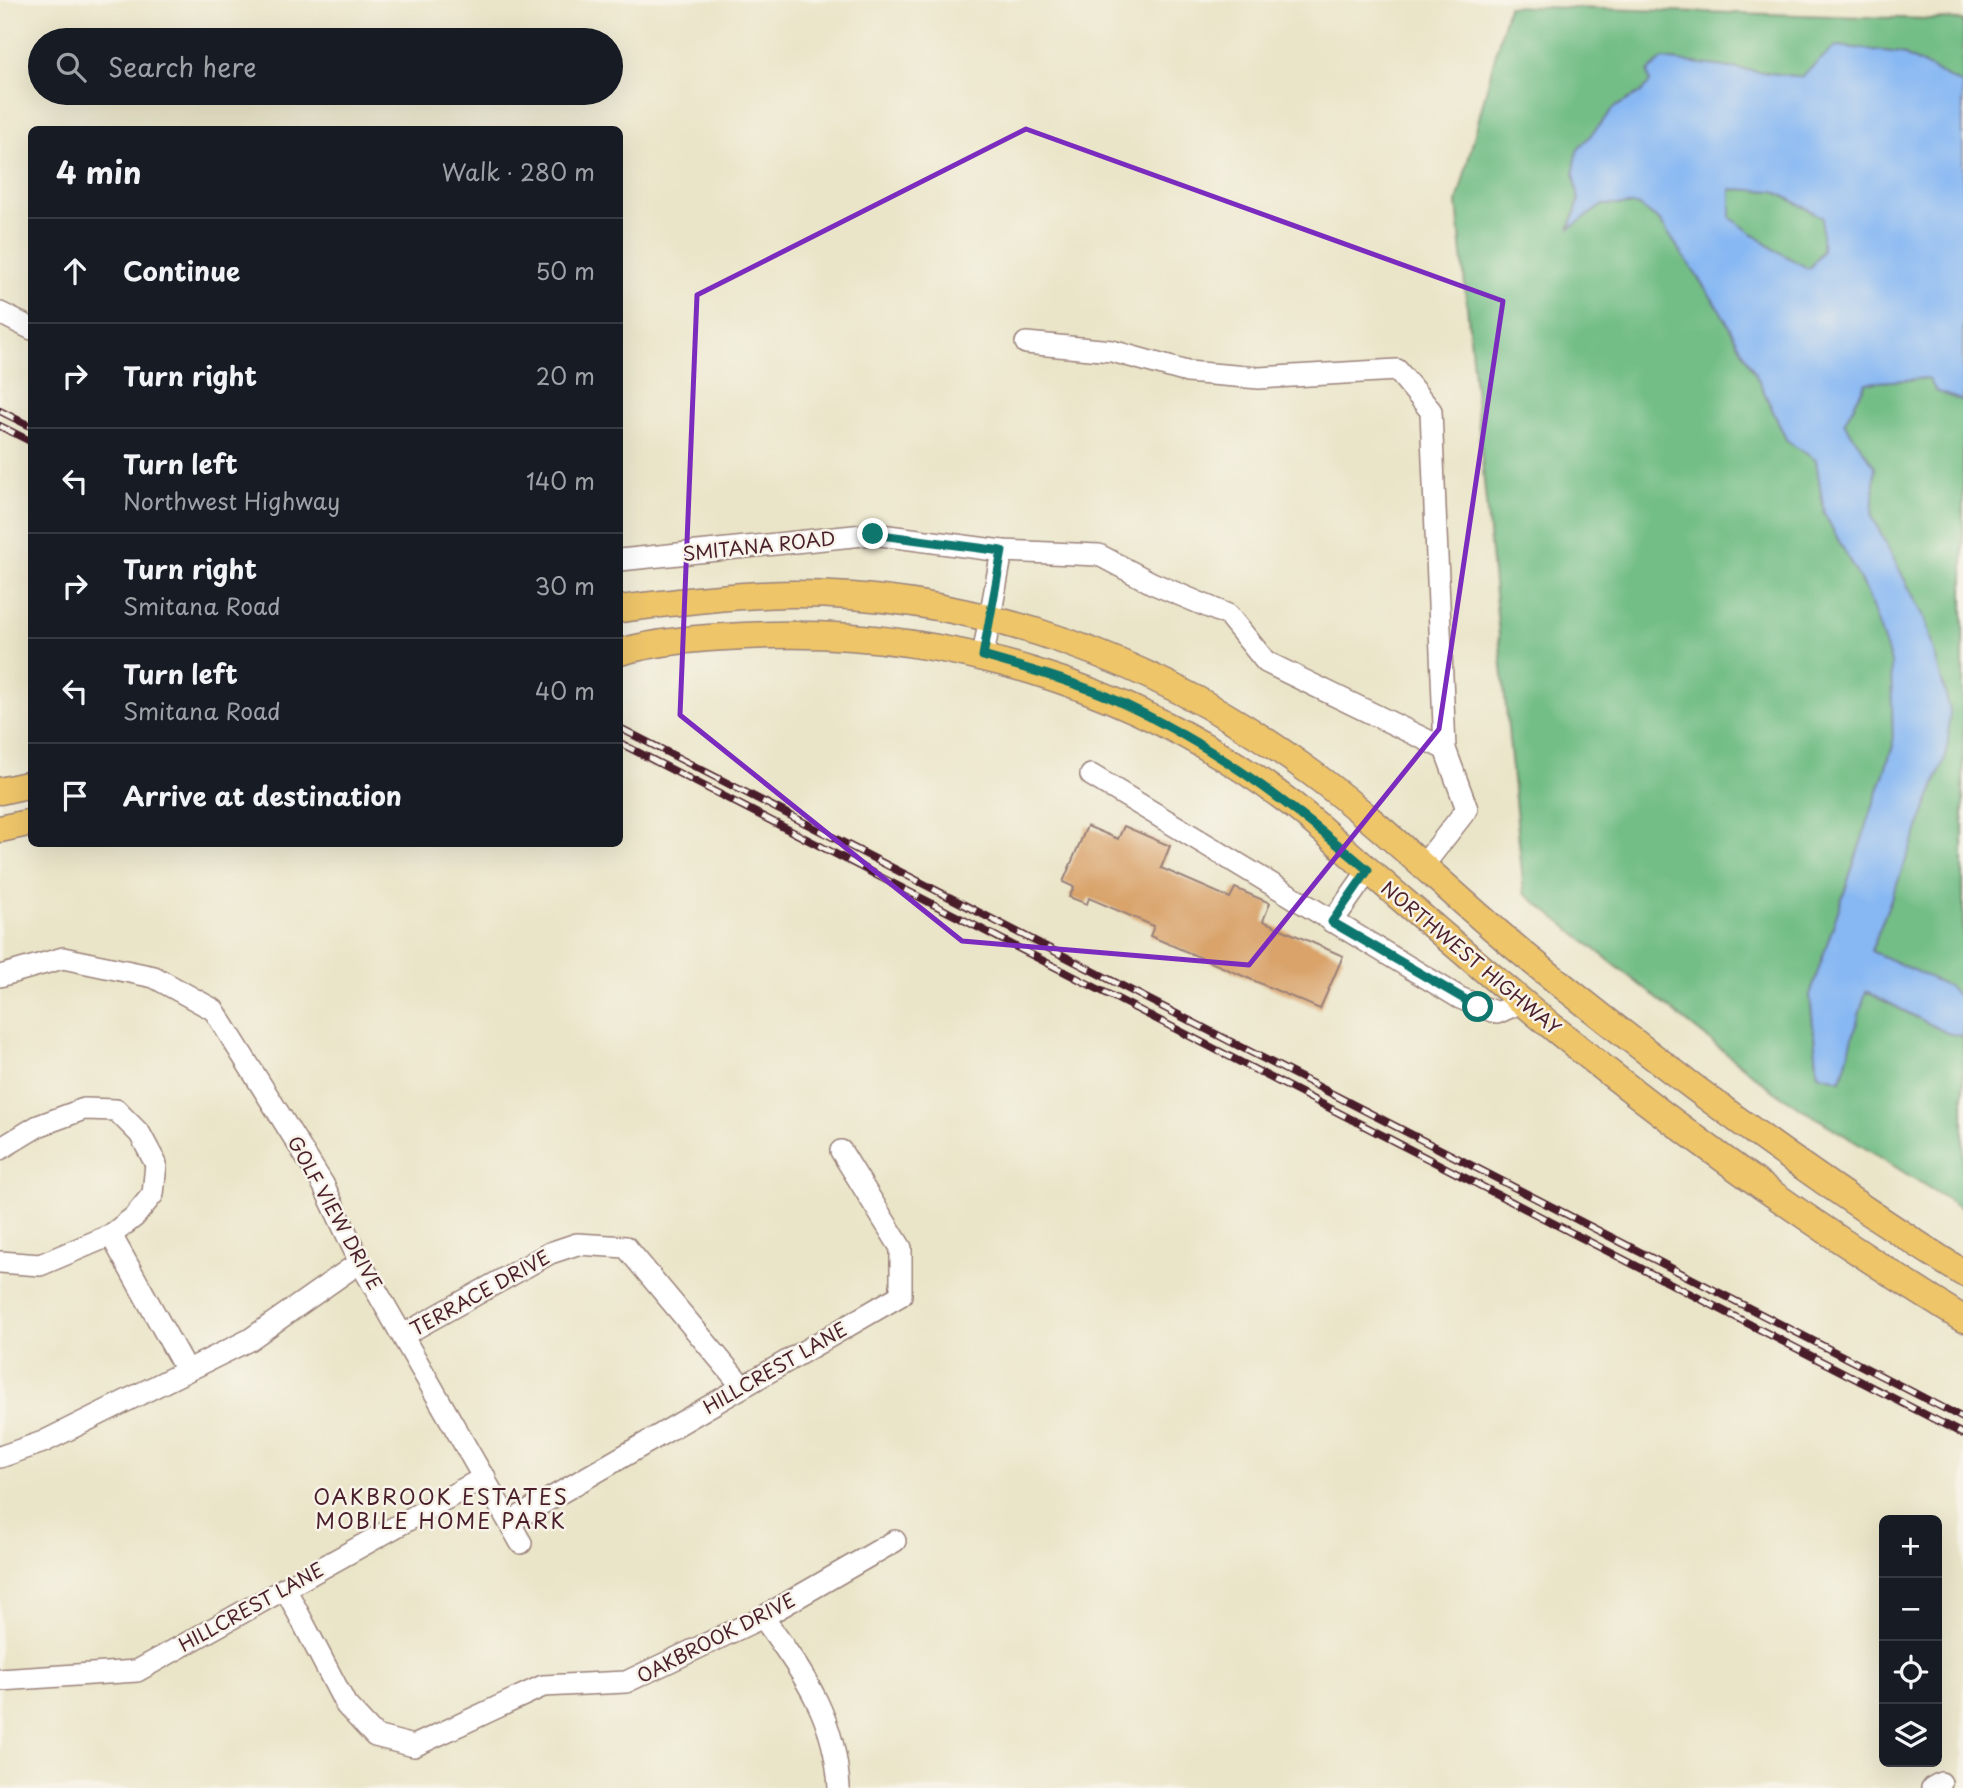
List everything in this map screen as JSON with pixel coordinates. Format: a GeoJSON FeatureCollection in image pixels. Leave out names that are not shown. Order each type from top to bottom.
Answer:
{"type":"FeatureCollection","features":[{"type":"Feature","properties":{"kind":"main road","name":"NORTHWEST HIGHWAY"},"geometry":{"type":"LineString","coordinates":[[623,609],[729,597],[803,594],[917,604],[1054,636],[1194,696],[1258,734],[1316,776],[1572,992],[1766,1142],[1963,1273]]}},
{"type":"Feature","properties":{"kind":"main road","name":"NORTHWEST HIGHWAY"},"geometry":{"type":"LineString","coordinates":[[623,651],[680,641],[789,633],[896,640],[983,656],[1107,696],[1174,729],[1293,806],[1522,1002],[1729,1162],[1860,1254],[1963,1319]]}},
{"type":"Feature","properties":{"kind":"main road"},"geometry":{"type":"LineString","coordinates":[[0,791],[28,784]]}},
{"type":"Feature","properties":{"kind":"main road"},"geometry":{"type":"LineString","coordinates":[[0,829],[28,823]]}},
{"type":"Feature","properties":{"kind":"street"},"geometry":{"type":"LineString","coordinates":[[0,313],[28,326]]}},
{"type":"Feature","properties":{"kind":"street"},"geometry":{"type":"LineString","coordinates":[[1026,343],[1112,351],[1187,372],[1259,378],[1397,370],[1431,411],[1445,749],[1467,809],[1422,867]]}},
{"type":"Feature","properties":{"kind":"street","name":"SMITANA ROAD"},"geometry":{"type":"LineString","coordinates":[[623,560],[873,534],[1002,551],[1099,555],[1152,583],[1228,615],[1266,662],[1445,749]]}},
{"type":"Feature","properties":{"kind":"street"},"geometry":{"type":"LineString","coordinates":[[983,656],[1002,551]]}},
{"type":"Feature","properties":{"kind":"street"},"geometry":{"type":"LineString","coordinates":[[1091,775],[1332,922],[1478,1007],[1497,1013],[1522,1002]]}},
{"type":"Feature","properties":{"kind":"street"},"geometry":{"type":"LineString","coordinates":[[1332,922],[1368,870]]}},
{"type":"Feature","properties":{"kind":"street","name":"GOLF VIEW DRIVE"},"geometry":{"type":"LineString","coordinates":[[0,976],[63,958],[154,977],[214,1010],[323,1184],[360,1262],[521,1543]]}},
{"type":"Feature","properties":{"kind":"street"},"geometry":{"type":"LineString","coordinates":[[0,1149],[38,1126],[84,1109],[117,1110],[140,1134],[156,1164],[153,1194],[134,1217],[111,1235],[40,1265],[0,1262]]}},
{"type":"Feature","properties":{"kind":"street","name":"HILLCREST LANE"},"geometry":{"type":"LineString","coordinates":[[510,1522],[901,1295],[901,1248],[841,1151]]}},
{"type":"Feature","properties":{"kind":"street"},"geometry":{"type":"LineString","coordinates":[[111,1235],[186,1370]]}},
{"type":"Feature","properties":{"kind":"street","name":"TERRACE DRIVE"},"geometry":{"type":"LineString","coordinates":[[402,1335],[550,1253],[577,1244],[626,1247],[742,1386]]}},
{"type":"Feature","properties":{"kind":"street"},"geometry":{"type":"LineString","coordinates":[[0,1457],[43,1442],[249,1340],[360,1262]]}},
{"type":"Feature","properties":{"kind":"street","name":"HILLCREST LANE"},"geometry":{"type":"LineString","coordinates":[[0,1680],[137,1671],[485,1477]]}},
{"type":"Feature","properties":{"kind":"street","name":"OAKBROOK DRIVE"},"geometry":{"type":"LineString","coordinates":[[285,1588],[346,1705],[374,1736],[414,1746],[543,1686],[626,1682],[763,1617],[895,1541]]}},
{"type":"Feature","properties":{"kind":"street"},"geometry":{"type":"LineString","coordinates":[[763,1617],[807,1680],[831,1730],[839,1788]]}},
{"type":"Feature","properties":{"kind":"highlighted area"},"geometry":{"type":"Polygon","coordinates":[[[1026,129],[1503,301],[1439,729],[1249,965],[962,941],[680,715],[697,295],[1026,129]]]}},
{"type":"Feature","properties":{"kind":"green space"},"geometry":{"type":"Polygon","coordinates":[[[1508,6],[1963,20],[1963,85],[1901,53],[1836,46],[1801,77],[1663,59],[1648,72],[1651,83],[1639,94],[1615,107],[1598,129],[1574,172],[1579,201],[1570,226],[1603,205],[1638,205],[1660,221],[1720,310],[1758,379],[1787,441],[1816,460],[1824,513],[1868,595],[1892,662],[1893,746],[1810,995],[1818,1074],[1841,1080],[1865,991],[1947,1033],[1963,1036],[1963,1209],[1775,1092],[1524,893],[1457,203],[1508,6]]]}},
{"type":"Feature","properties":{"kind":"green space"},"geometry":{"type":"Polygon","coordinates":[[[1731,189],[1775,191],[1822,217],[1822,251],[1809,269],[1775,250],[1731,218],[1731,189]]]}},
{"type":"Feature","properties":{"kind":"green space"},"geometry":{"type":"Polygon","coordinates":[[[1928,378],[1936,391],[1963,401],[1963,1000],[1946,985],[1871,951],[1947,753],[1950,711],[1925,619],[1872,517],[1875,467],[1844,423],[1866,383],[1928,378]]]}},
{"type":"Feature","properties":{"kind":"water"},"geometry":{"type":"Polygon","coordinates":[[[1836,46],[1901,53],[1963,85],[1963,401],[1936,391],[1928,378],[1866,383],[1844,423],[1875,467],[1872,517],[1925,619],[1950,711],[1947,753],[1871,951],[1946,985],[1963,1000],[1963,1036],[1947,1033],[1866,991],[1841,1080],[1818,1074],[1810,995],[1893,746],[1891,662],[1868,595],[1824,513],[1816,460],[1787,441],[1758,379],[1720,310],[1660,221],[1638,205],[1603,205],[1570,228],[1579,201],[1574,172],[1577,151],[1615,107],[1639,94],[1650,83],[1648,72],[1663,59],[1801,77],[1836,46]],[[1731,189],[1731,218],[1775,250],[1809,269],[1822,251],[1822,217],[1775,191],[1731,189]]]}},
{"type":"Feature","properties":{"kind":"building"},"geometry":{"type":"Polygon","coordinates":[[[1087,826],[1118,839],[1124,826],[1170,846],[1161,868],[1230,898],[1235,888],[1270,903],[1263,921],[1343,956],[1320,1009],[1150,936],[1154,926],[1089,898],[1087,904],[1069,897],[1074,887],[1063,882],[1087,826]]]}},
{"type":"Feature","properties":{"kind":"railway"},"geometry":{"type":"LineString","coordinates":[[0,411],[28,425]]}},
{"type":"Feature","properties":{"kind":"railway"},"geometry":{"type":"LineString","coordinates":[[0,426],[28,440]]}},
{"type":"Feature","properties":{"kind":"railway"},"geometry":{"type":"LineString","coordinates":[[623,730],[1963,1418]]}},
{"type":"Feature","properties":{"kind":"railway"},"geometry":{"type":"LineString","coordinates":[[623,745],[1963,1434]]}},
{"type":"Feature","properties":{"kind":"district","name":"OAKBROOK ESTATES MOBILE HOME PARK"},"geometry":{"type":"Point","coordinates":[441,1510]}},
{"type":"Feature","properties":{"kind":"route"},"geometry":{"type":"LineString","coordinates":[[873,534],[1002,551],[983,656],[1107,696],[1174,729],[1293,806],[1368,870],[1332,922],[1478,1007]]}}]}
